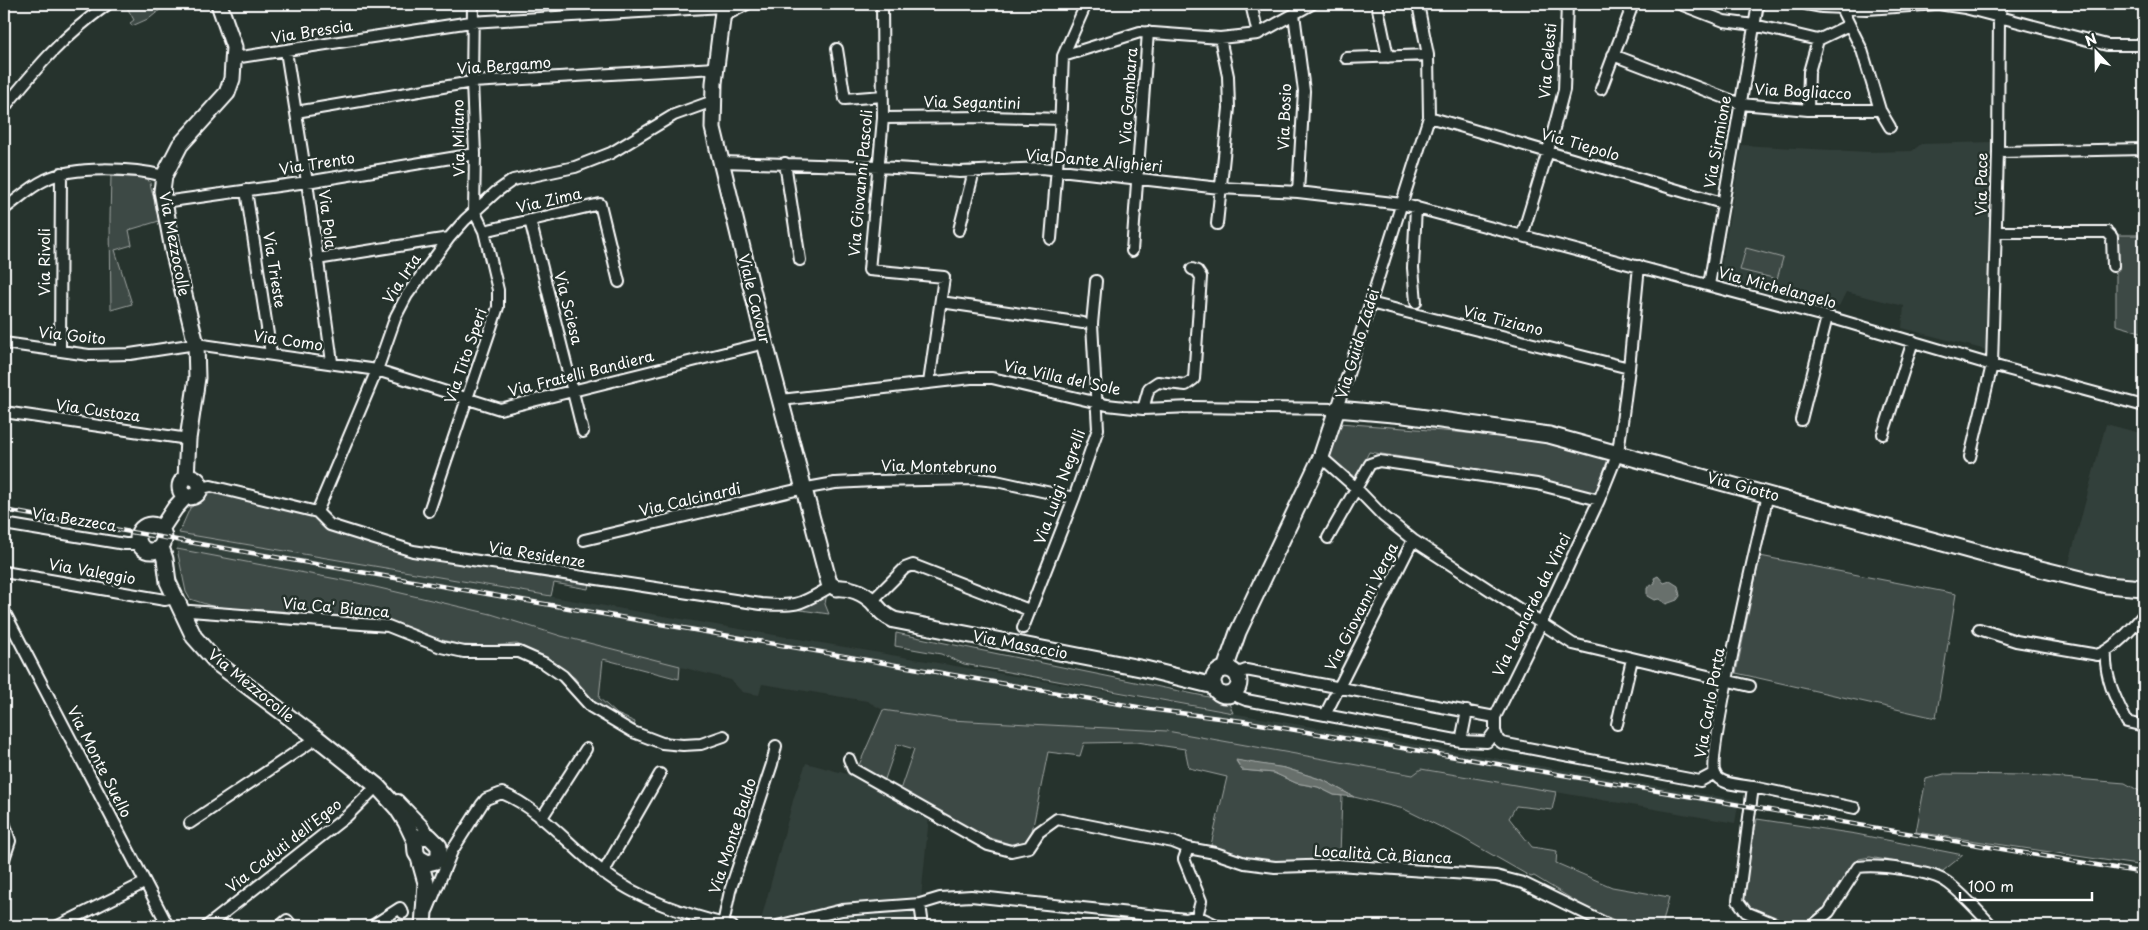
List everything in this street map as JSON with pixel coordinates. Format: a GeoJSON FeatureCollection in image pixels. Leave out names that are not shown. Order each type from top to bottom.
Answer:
{"type":"FeatureCollection","features":[{"type":"Feature","properties":{"kind":"street"},"geometry":{"type":"LineString","coordinates":[[4,108],[45,57],[84,21],[108,4]]}},
{"type":"Feature","properties":{"kind":"street","name":"Via Mezzocolle"},"geometry":{"type":"LineString","coordinates":[[186,496],[180,489],[181,483],[186,478],[188,439],[196,387],[196,344],[173,250],[164,202],[164,176],[180,145],[227,93],[232,79],[234,47],[219,4]]}},
{"type":"Feature","properties":{"kind":"street","name":"Via Milano"},"geometry":{"type":"LineString","coordinates":[[473,4],[471,22],[472,82],[476,154],[474,211]]}},
{"type":"Feature","properties":{"kind":"street"},"geometry":{"type":"LineString","coordinates":[[723,9],[747,4]]}},
{"type":"Feature","properties":{"kind":"street","name":"Via Giovanni Pascoli"},"geometry":{"type":"LineString","coordinates":[[882,4],[883,118],[869,270],[944,277],[930,383]]}},
{"type":"Feature","properties":{"kind":"street"},"geometry":{"type":"LineString","coordinates":[[1051,239],[1064,56],[1086,4]]}},
{"type":"Feature","properties":{"kind":"street"},"geometry":{"type":"LineString","coordinates":[[1251,4],[1258,34]]}},
{"type":"Feature","properties":{"kind":"street"},"geometry":{"type":"LineString","coordinates":[[1064,56],[1140,32],[1220,38],[1258,34],[1312,4]]}},
{"type":"Feature","properties":{"kind":"street"},"geometry":{"type":"LineString","coordinates":[[1377,4],[1388,57]]}},
{"type":"Feature","properties":{"kind":"street","name":"Via Guido Zadei"},"geometry":{"type":"LineString","coordinates":[[1231,671],[1238,632],[1321,457],[1429,117],[1428,55],[1418,4]]}},
{"type":"Feature","properties":{"kind":"street","name":"Via Celesti"},"geometry":{"type":"LineString","coordinates":[[1522,236],[1564,90],[1567,4]]}},
{"type":"Feature","properties":{"kind":"street"},"geometry":{"type":"LineString","coordinates":[[1601,89],[1633,4]]}},
{"type":"Feature","properties":{"kind":"street"},"geometry":{"type":"LineString","coordinates":[[1680,4],[1724,21],[1754,25],[1818,40],[1849,25]]}},
{"type":"Feature","properties":{"kind":"street","name":"Via Sirmione"},"geometry":{"type":"LineString","coordinates":[[1709,286],[1758,4]]}},
{"type":"Feature","properties":{"kind":"street"},"geometry":{"type":"LineString","coordinates":[[1806,4],[1841,8],[1938,4],[1999,17],[2107,45],[2144,45]]}},
{"type":"Feature","properties":{"kind":"street","name":"Via Pace"},"geometry":{"type":"LineString","coordinates":[[1970,457],[1992,365],[1998,152],[1999,17],[2002,4]]}},
{"type":"Feature","properties":{"kind":"street"},"geometry":{"type":"LineString","coordinates":[[1841,8],[1862,50],[1880,110],[1890,127]]}},
{"type":"Feature","properties":{"kind":"street","name":"Via Brescia"},"geometry":{"type":"LineString","coordinates":[[234,58],[471,22],[723,9]]}},
{"type":"Feature","properties":{"kind":"street","name":"Viale Cavour"},"geometry":{"type":"LineString","coordinates":[[723,9],[716,68],[713,128],[765,343],[803,489],[828,580],[834,587]]}},
{"type":"Feature","properties":{"kind":"street","name":"Via Bosio"},"geometry":{"type":"LineString","coordinates":[[1294,14],[1304,91],[1298,192]]}},
{"type":"Feature","properties":{"kind":"street","name":"Via Gambara"},"geometry":{"type":"LineString","coordinates":[[1132,250],[1148,32]]}},
{"type":"Feature","properties":{"kind":"street"},"geometry":{"type":"LineString","coordinates":[[1217,224],[1229,108],[1228,76],[1220,38]]}},
{"type":"Feature","properties":{"kind":"street"},"geometry":{"type":"LineString","coordinates":[[1808,110],[1809,72],[1818,40]]}},
{"type":"Feature","properties":{"kind":"street","name":"Via Giovanni Pascoli"},"geometry":{"type":"LineString","coordinates":[[837,49],[845,99],[883,96]]}},
{"type":"Feature","properties":{"kind":"street","name":"Via Pola"},"geometry":{"type":"LineString","coordinates":[[286,51],[307,182],[332,362]]}},
{"type":"Feature","properties":{"kind":"street"},"geometry":{"type":"LineString","coordinates":[[1346,58],[1428,55]]}},
{"type":"Feature","properties":{"kind":"street","name":"Via Bogliacco"},"geometry":{"type":"LineString","coordinates":[[1613,55],[1741,104],[1808,110],[1880,110]]}},
{"type":"Feature","properties":{"kind":"street","name":"Via Bergamo"},"geometry":{"type":"LineString","coordinates":[[296,112],[472,82],[716,68]]}},
{"type":"Feature","properties":{"kind":"street","name":"Via Irta"},"geometry":{"type":"LineString","coordinates":[[317,512],[377,370],[396,316],[407,295],[449,238],[474,211],[513,180],[575,167],[611,153],[674,116],[714,101]]}},
{"type":"Feature","properties":{"kind":"street","name":"Via Segantini"},"geometry":{"type":"LineString","coordinates":[[883,118],[988,117],[1061,119]]}},
{"type":"Feature","properties":{"kind":"street","name":"Via Tiepolo"},"geometry":{"type":"LineString","coordinates":[[1429,117],[1722,203]]}},
{"type":"Feature","properties":{"kind":"street"},"geometry":{"type":"LineString","coordinates":[[1998,152],[2144,149]]}},
{"type":"Feature","properties":{"kind":"street","name":"Via Trento"},"geometry":{"type":"LineString","coordinates":[[164,202],[307,182],[476,154]]}},
{"type":"Feature","properties":{"kind":"street","name":"Via Dante Alighieri"},"geometry":{"type":"LineString","coordinates":[[722,162],[974,172],[1042,168],[1220,188],[1298,192],[1402,204]]}},
{"type":"Feature","properties":{"kind":"street"},"geometry":{"type":"LineString","coordinates":[[785,163],[800,260]]}},
{"type":"Feature","properties":{"kind":"street"},"geometry":{"type":"LineString","coordinates":[[4,209],[44,180],[61,173],[127,171],[164,176]]}},
{"type":"Feature","properties":{"kind":"street"},"geometry":{"type":"LineString","coordinates":[[959,230],[974,172]]}},
{"type":"Feature","properties":{"kind":"street","name":"Via Rivoli"},"geometry":{"type":"LineString","coordinates":[[60,350],[61,173]]}},
{"type":"Feature","properties":{"kind":"street","name":"Via Trieste"},"geometry":{"type":"LineString","coordinates":[[246,190],[271,354]]}},
{"type":"Feature","properties":{"kind":"street","name":"Via Zima"},"geometry":{"type":"LineString","coordinates":[[484,231],[600,204],[619,282]]}},
{"type":"Feature","properties":{"kind":"street","name":"Via Michelangelo"},"geometry":{"type":"LineString","coordinates":[[1402,204],[1827,317],[1992,365],[2144,406]]}},
{"type":"Feature","properties":{"kind":"street"},"geometry":{"type":"LineString","coordinates":[[1416,207],[1413,268],[1416,302]]}},
{"type":"Feature","properties":{"kind":"street","name":"Via Tito Speri"},"geometry":{"type":"LineString","coordinates":[[429,511],[498,307],[498,290],[484,231],[474,211]]}},
{"type":"Feature","properties":{"kind":"street","name":"Via Sciesa"},"geometry":{"type":"LineString","coordinates":[[530,220],[583,432]]}},
{"type":"Feature","properties":{"kind":"street"},"geometry":{"type":"LineString","coordinates":[[1996,232],[2108,232],[2112,237],[2113,266]]}},
{"type":"Feature","properties":{"kind":"street"},"geometry":{"type":"LineString","coordinates":[[317,259],[449,238]]}},
{"type":"Feature","properties":{"kind":"street","name":"Via Leonardo da Vinci"},"geometry":{"type":"LineString","coordinates":[[1495,731],[1495,717],[1599,500],[1618,453],[1629,368],[1638,266]]}},
{"type":"Feature","properties":{"kind":"street"},"geometry":{"type":"LineString","coordinates":[[1143,409],[1149,388],[1158,382],[1186,385],[1194,379],[1201,277],[1192,269]]}},
{"type":"Feature","properties":{"kind":"street","name":"Via Luigi Negrelli"},"geometry":{"type":"LineString","coordinates":[[1023,628],[1074,498],[1098,428],[1092,324],[1096,281]]}},
{"type":"Feature","properties":{"kind":"street"},"geometry":{"type":"LineString","coordinates":[[941,302],[1083,323]]}},
{"type":"Feature","properties":{"kind":"street","name":"Via Tiziano"},"geometry":{"type":"LineString","coordinates":[[1370,304],[1629,368]]}},
{"type":"Feature","properties":{"kind":"street"},"geometry":{"type":"LineString","coordinates":[[1802,420],[1827,317]]}},
{"type":"Feature","properties":{"kind":"street"},"geometry":{"type":"LineString","coordinates":[[1883,434],[1913,341]]}},
{"type":"Feature","properties":{"kind":"street","name":"Via Goito"},"geometry":{"type":"LineString","coordinates":[[4,343],[89,355],[130,354],[196,344]]}},
{"type":"Feature","properties":{"kind":"street","name":"Via Fratelli Bandiera"},"geometry":{"type":"LineString","coordinates":[[377,370],[500,409],[765,343]]}},
{"type":"Feature","properties":{"kind":"street","name":"Via Como"},"geometry":{"type":"LineString","coordinates":[[196,344],[332,362],[377,370]]}},
{"type":"Feature","properties":{"kind":"street","name":"Via Villa del Sole"},"geometry":{"type":"LineString","coordinates":[[781,400],[971,378],[992,378],[1096,402],[1143,409],[1190,407],[1337,409]]}},
{"type":"Feature","properties":{"kind":"street","name":"Via Giotto"},"geometry":{"type":"LineString","coordinates":[[1337,409],[1404,415],[1549,435],[2012,562],[2106,585],[2144,588]]}},
{"type":"Feature","properties":{"kind":"street","name":"Via Custoza"},"geometry":{"type":"LineString","coordinates":[[4,412],[188,439]]}},
{"type":"Feature","properties":{"kind":"street"},"geometry":{"type":"LineString","coordinates":[[1321,457],[1356,488],[1383,516],[1413,540],[1573,644],[1750,686]]}},
{"type":"Feature","properties":{"kind":"street"},"geometry":{"type":"LineString","coordinates":[[1328,538],[1370,464],[1379,461],[1537,484],[1599,500]]}},
{"type":"Feature","properties":{"kind":"street"},"geometry":{"type":"LineString","coordinates":[[186,478],[196,479],[201,488]]}},
{"type":"Feature","properties":{"kind":"street","name":"Via Montebruno"},"geometry":{"type":"LineString","coordinates":[[803,489],[874,481],[977,479],[996,481],[1074,498]]}},
{"type":"Feature","properties":{"kind":"street"},"geometry":{"type":"LineString","coordinates":[[160,547],[156,550],[147,550],[139,544],[138,537],[143,528],[153,525],[161,529],[175,508],[186,496],[195,497],[201,488],[211,486],[317,512]]}},
{"type":"Feature","properties":{"kind":"street","name":"Via Calcinardi"},"geometry":{"type":"LineString","coordinates":[[584,540],[803,489]]}},
{"type":"Feature","properties":{"kind":"street","name":"Via Carlo Porta"},"geometry":{"type":"LineString","coordinates":[[1768,494],[1728,680],[1713,760],[1714,773],[1721,781],[1855,808]]}},
{"type":"Feature","properties":{"kind":"street","name":"Via Residenze"},"geometry":{"type":"LineString","coordinates":[[317,512],[330,525],[413,551],[762,604],[793,605],[834,587]]}},
{"type":"Feature","properties":{"kind":"street","name":"Via Bezzeca"},"geometry":{"type":"LineString","coordinates":[[4,524],[125,544],[139,544]]}},
{"type":"Feature","properties":{"kind":"street","name":"Via Mezzocolle"},"geometry":{"type":"LineString","coordinates":[[161,529],[164,538],[160,547],[165,559],[168,582],[194,637],[218,664],[317,738],[377,786],[397,808],[406,822],[423,838]]}},
{"type":"Feature","properties":{"kind":"street","name":"Via Giovanni Verga"},"geometry":{"type":"LineString","coordinates":[[1336,688],[1413,540]]}},
{"type":"Feature","properties":{"kind":"street"},"geometry":{"type":"LineString","coordinates":[[872,601],[905,568],[913,566],[1029,610]]}},
{"type":"Feature","properties":{"kind":"street","name":"Via Valeggio"},"geometry":{"type":"LineString","coordinates":[[4,572],[165,600],[174,598]]}},
{"type":"Feature","properties":{"kind":"street","name":"Via Masaccio"},"geometry":{"type":"LineString","coordinates":[[834,587],[846,587],[872,601],[885,616],[906,623],[1145,669],[1214,686]]}},
{"type":"Feature","properties":{"kind":"street","name":"Via Monte Suello"},"geometry":{"type":"LineString","coordinates":[[4,611],[168,926]]}},
{"type":"Feature","properties":{"kind":"street","name":"Via Ca' Bianca"},"geometry":{"type":"LineString","coordinates":[[182,614],[190,611],[388,626],[441,647],[464,652],[519,652],[544,663],[563,676],[591,707],[633,732],[662,742],[683,744],[701,744],[724,736]]}},
{"type":"Feature","properties":{"kind":"street"},"geometry":{"type":"LineString","coordinates":[[1979,629],[2016,641],[2098,655],[2106,652],[2130,631],[2144,614]]}},
{"type":"Feature","properties":{"kind":"street"},"geometry":{"type":"LineString","coordinates":[[2106,652],[2105,665],[2107,674],[2127,722],[2144,726]]}},
{"type":"Feature","properties":{"kind":"street"},"geometry":{"type":"LineString","coordinates":[[1618,724],[1632,659]]}},
{"type":"Feature","properties":{"kind":"street"},"geometry":{"type":"LineString","coordinates":[[1495,717],[1246,670],[1215,675],[1214,686],[1219,692],[1246,700],[1461,741],[1487,742],[1495,731]]}},
{"type":"Feature","properties":{"kind":"street"},"geometry":{"type":"LineString","coordinates":[[1231,671],[1239,685],[1231,694]]}},
{"type":"Feature","properties":{"kind":"street"},"geometry":{"type":"LineString","coordinates":[[1325,715],[1336,688]]}},
{"type":"Feature","properties":{"kind":"street"},"geometry":{"type":"LineString","coordinates":[[1461,741],[1467,712]]}},
{"type":"Feature","properties":{"kind":"street"},"geometry":{"type":"LineString","coordinates":[[1495,731],[1498,740],[1502,743],[1700,781],[1714,773]]}},
{"type":"Feature","properties":{"kind":"street"},"geometry":{"type":"LineString","coordinates":[[190,823],[317,738]]}},
{"type":"Feature","properties":{"kind":"street","name":"Via Monte Baldo"},"geometry":{"type":"LineString","coordinates":[[436,856],[486,799],[502,793],[516,799],[603,872],[654,902],[728,925],[730,891],[772,764],[776,746]]}},
{"type":"Feature","properties":{"kind":"street"},"geometry":{"type":"LineString","coordinates":[[541,819],[586,749]]}},
{"type":"Feature","properties":{"kind":"street","name":"Località Cà Bianca"},"geometry":{"type":"LineString","coordinates":[[849,759],[853,768],[988,845],[1010,851],[1029,847],[1039,832],[1058,819],[1173,842],[1188,848],[1215,853],[1245,863],[1275,867],[1338,865],[1496,876],[1523,884],[1611,926]]}},
{"type":"Feature","properties":{"kind":"street"},"geometry":{"type":"LineString","coordinates":[[603,872],[660,774]]}},
{"type":"Feature","properties":{"kind":"street"},"geometry":{"type":"LineString","coordinates":[[377,786],[399,801],[423,826],[423,838],[416,853],[436,856]]}},
{"type":"Feature","properties":{"kind":"street","name":"Via Caduti dell'Egeo"},"geometry":{"type":"LineString","coordinates":[[207,926],[347,816],[377,786]]}},
{"type":"Feature","properties":{"kind":"street"},"geometry":{"type":"LineString","coordinates":[[1753,787],[1738,901],[1746,912],[1780,926]]}},
{"type":"Feature","properties":{"kind":"street"},"geometry":{"type":"LineString","coordinates":[[4,822],[10,841],[4,858]]}},
{"type":"Feature","properties":{"kind":"street"},"geometry":{"type":"LineString","coordinates":[[423,838],[439,846],[426,883],[424,921]]}},
{"type":"Feature","properties":{"kind":"street"},"geometry":{"type":"LineString","coordinates":[[1188,848],[1184,858],[1201,901],[1197,916]]}},
{"type":"Feature","properties":{"kind":"street"},"geometry":{"type":"LineString","coordinates":[[424,921],[436,856]]}},
{"type":"Feature","properties":{"kind":"street"},"geometry":{"type":"LineString","coordinates":[[1812,926],[1829,912],[1858,867],[1868,865],[1917,871],[1947,882],[1992,926]]}},
{"type":"Feature","properties":{"kind":"street"},"geometry":{"type":"LineString","coordinates":[[58,926],[144,883]]}},
{"type":"Feature","properties":{"kind":"street"},"geometry":{"type":"LineString","coordinates":[[782,926],[842,910],[920,904],[940,898],[971,896],[1186,919],[1197,916],[1220,926]]}},
{"type":"Feature","properties":{"kind":"street"},"geometry":{"type":"LineString","coordinates":[[920,904],[923,926]]}},
{"type":"Feature","properties":{"kind":"street"},"geometry":{"type":"LineString","coordinates":[[372,926],[400,908],[403,913]]}},
{"type":"Feature","properties":{"kind":"street"},"geometry":{"type":"LineString","coordinates":[[1197,916],[1205,926]]}},
{"type":"Feature","properties":{"kind":"street"},"geometry":{"type":"LineString","coordinates":[[280,926],[287,920],[292,926]]}},
{"type":"Feature","properties":{"kind":"shaded area"},"geometry":{"type":"Polygon","coordinates":[[[125,4],[167,4],[150,18],[132,26],[130,23],[134,20],[125,4]]]}},
{"type":"Feature","properties":{"kind":"shaded area"},"geometry":{"type":"Polygon","coordinates":[[[1992,142],[1986,350],[1902,328],[1904,306],[1846,292],[1839,306],[1731,281],[1722,274],[1722,261],[1742,145],[1868,152],[1912,151],[1921,144],[1992,142]]]}},
{"type":"Feature","properties":{"kind":"shaded area"},"geometry":{"type":"Polygon","coordinates":[[[111,176],[147,178],[150,183],[159,221],[129,230],[132,245],[115,250],[132,304],[111,310],[110,219],[111,176]]]}},
{"type":"Feature","properties":{"kind":"shaded area"},"geometry":{"type":"Polygon","coordinates":[[[2116,235],[2144,235],[2144,333],[2116,325],[2116,235]]]}},
{"type":"Feature","properties":{"kind":"shaded area"},"geometry":{"type":"Polygon","coordinates":[[[1746,248],[1783,258],[1777,279],[1740,270],[1746,248]]]}},
{"type":"Feature","properties":{"kind":"shaded area"},"geometry":{"type":"Polygon","coordinates":[[[1339,423],[1456,432],[1545,442],[1608,459],[1595,495],[1536,478],[1369,452],[1356,478],[1328,455],[1339,423]]]}},
{"type":"Feature","properties":{"kind":"shaded area"},"geometry":{"type":"Polygon","coordinates":[[[2106,424],[2144,434],[2144,578],[2111,575],[2068,567],[2106,424]]]}},
{"type":"Feature","properties":{"kind":"shaded area"},"geometry":{"type":"Polygon","coordinates":[[[214,491],[315,516],[412,555],[589,583],[588,589],[554,583],[551,596],[179,533],[190,508],[214,491]]]}},
{"type":"Feature","properties":{"kind":"shaded area"},"geometry":{"type":"Polygon","coordinates":[[[179,533],[1739,800],[1735,823],[1422,769],[1413,775],[1167,731],[950,720],[883,710],[867,701],[762,684],[759,695],[742,692],[731,680],[561,636],[491,614],[177,549],[179,533]]]}},
{"type":"Feature","properties":{"kind":"shaded area"},"geometry":{"type":"Polygon","coordinates":[[[177,549],[358,583],[491,614],[561,636],[680,666],[679,679],[603,659],[599,698],[617,714],[635,722],[634,727],[591,701],[575,678],[547,658],[517,644],[462,645],[426,636],[393,622],[224,610],[190,599],[186,592],[177,549]]]}},
{"type":"Feature","properties":{"kind":"shaded area"},"geometry":{"type":"Polygon","coordinates":[[[1760,556],[1956,594],[1936,718],[1736,673],[1760,556]]]}},
{"type":"Feature","properties":{"kind":"shaded area"},"geometry":{"type":"Polygon","coordinates":[[[1658,576],[1664,583],[1670,581],[1678,586],[1680,596],[1677,600],[1666,604],[1659,599],[1654,600],[1647,596],[1647,588],[1655,583],[1654,578],[1658,576]]]}},
{"type":"Feature","properties":{"kind":"shaded area"},"geometry":{"type":"Polygon","coordinates":[[[827,593],[825,604],[829,614],[794,609],[827,593]]]}},
{"type":"Feature","properties":{"kind":"shaded area"},"geometry":{"type":"Polygon","coordinates":[[[896,633],[1228,701],[1233,713],[964,664],[941,654],[895,646],[896,633]]]}},
{"type":"Feature","properties":{"kind":"shaded area"},"geometry":{"type":"Polygon","coordinates":[[[883,710],[950,720],[1167,731],[1413,775],[1421,769],[1556,792],[1552,810],[1516,806],[1509,818],[1532,847],[1557,851],[1556,863],[1612,887],[1669,897],[1662,926],[1621,925],[1580,904],[1534,876],[1531,877],[1461,837],[1404,809],[1354,797],[1323,780],[1285,768],[1236,761],[1242,770],[1274,773],[1296,783],[1318,787],[1334,795],[1342,796],[1340,855],[1334,862],[1283,864],[1248,860],[1210,849],[1227,777],[1189,768],[1185,749],[1137,742],[1084,743],[1080,756],[1048,752],[1030,841],[1013,845],[985,836],[900,790],[914,749],[897,744],[884,782],[859,765],[883,710]]]}},
{"type":"Feature","properties":{"kind":"shaded area"},"geometry":{"type":"Polygon","coordinates":[[[1236,760],[1285,768],[1323,780],[1354,797],[1334,795],[1318,787],[1296,783],[1274,773],[1242,770],[1236,760]]]}},
{"type":"Feature","properties":{"kind":"shaded area"},"geometry":{"type":"Polygon","coordinates":[[[806,763],[858,777],[929,817],[921,898],[855,903],[781,919],[761,920],[794,797],[806,763]]]}},
{"type":"Feature","properties":{"kind":"shaded area"},"geometry":{"type":"Polygon","coordinates":[[[1944,774],[2026,775],[2125,783],[2143,793],[2145,818],[2140,842],[2144,844],[2144,866],[1916,832],[1926,779],[1944,774]]]}},
{"type":"Feature","properties":{"kind":"shaded area"},"geometry":{"type":"Polygon","coordinates":[[[1757,819],[1856,834],[1963,855],[1943,871],[1870,857],[1859,859],[1852,866],[1817,917],[1805,926],[1795,927],[1752,910],[1743,896],[1757,819]]]}},
{"type":"Feature","properties":{"kind":"shaded area"},"geometry":{"type":"Polygon","coordinates":[[[913,911],[916,926],[806,926],[848,917],[913,911]]]}},
{"type":"Feature","properties":{"kind":"railway"},"geometry":{"type":"LineString","coordinates":[[4,510],[1149,709],[1242,721],[2144,873]]}}]}
